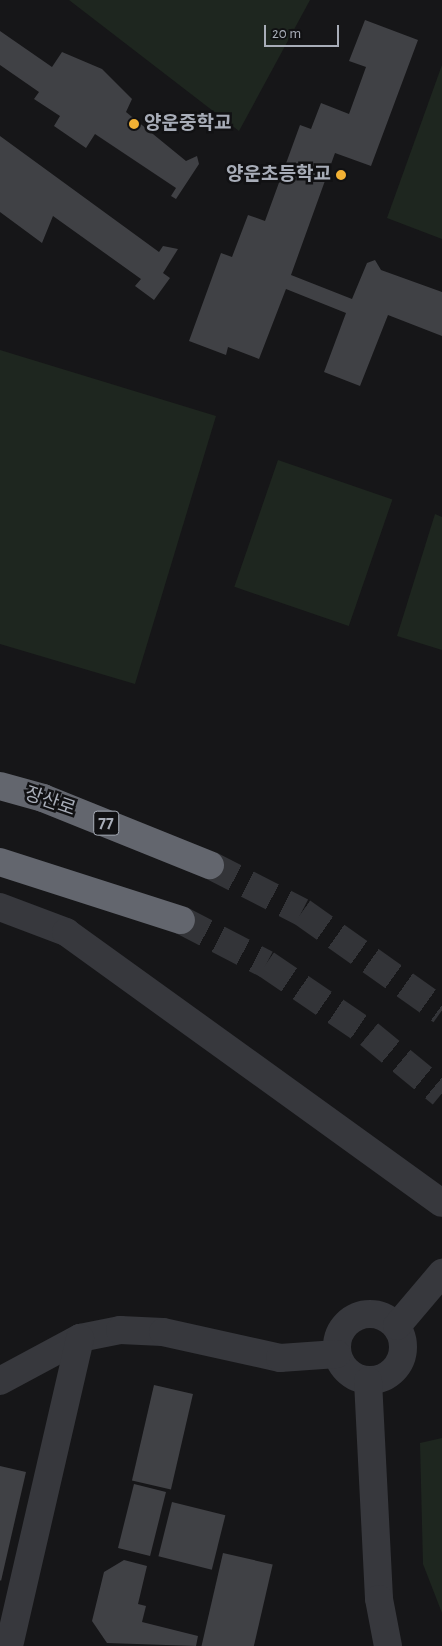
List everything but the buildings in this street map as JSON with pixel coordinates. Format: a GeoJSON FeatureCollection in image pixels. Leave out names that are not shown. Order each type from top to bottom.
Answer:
{"type":"FeatureCollection","features":[{"type":"Feature","properties":{"kind":"highway","name":"장산로"},"geometry":{"type":"LineString","coordinates":[[0,786],[43,798],[210,865]]}},
{"type":"Feature","properties":{"kind":"highway"},"geometry":{"type":"LineString","coordinates":[[0,862],[181,920]]}},
{"type":"Feature","properties":{"kind":"street"},"geometry":{"type":"LineString","coordinates":[[0,906],[66,932],[442,1203]]}},
{"type":"Feature","properties":{"kind":"street"},"geometry":{"type":"LineString","coordinates":[[397,1326],[442,1273]]}},
{"type":"Feature","properties":{"kind":"street"},"geometry":{"type":"LineString","coordinates":[[378,1314],[397,1326],[403,1348],[401,1358],[388,1375],[368,1381],[348,1373],[336,1354],[339,1332],[356,1316],[378,1314]]}},
{"type":"Feature","properties":{"kind":"street"},"geometry":{"type":"LineString","coordinates":[[0,1381],[80,1338],[120,1330],[163,1332],[280,1358],[336,1354]]}},
{"type":"Feature","properties":{"kind":"street"},"geometry":{"type":"LineString","coordinates":[[10,1646],[80,1338]]}},
{"type":"Feature","properties":{"kind":"street"},"geometry":{"type":"LineString","coordinates":[[368,1381],[379,1599],[388,1646]]}},
{"type":"Feature","properties":{"kind":"shaded area"},"geometry":{"type":"Polygon","coordinates":[[[69,0],[310,0],[239,131],[69,0]]]}},
{"type":"Feature","properties":{"kind":"shaded area"},"geometry":{"type":"Polygon","coordinates":[[[442,65],[442,239],[387,218],[442,65]]]}},
{"type":"Feature","properties":{"kind":"shaded area"},"geometry":{"type":"Polygon","coordinates":[[[0,350],[216,416],[135,684],[0,644],[0,350]]]}},
{"type":"Feature","properties":{"kind":"shaded area"},"geometry":{"type":"Polygon","coordinates":[[[278,460],[392,499],[349,626],[234,587],[278,460]]]}},
{"type":"Feature","properties":{"kind":"shaded area"},"geometry":{"type":"Polygon","coordinates":[[[435,514],[442,517],[442,650],[397,636],[435,514]]]}},
{"type":"Feature","properties":{"kind":"shaded area"},"geometry":{"type":"Polygon","coordinates":[[[442,1438],[442,1613],[423,1564],[420,1443],[442,1438]]]}},
{"type":"Feature","properties":{"kind":"tunnel"},"geometry":{"type":"LineString","coordinates":[[210,865],[302,912],[442,1011]]}},
{"type":"Feature","properties":{"kind":"tunnel"},"geometry":{"type":"LineString","coordinates":[[181,920],[266,964],[369,1034],[442,1094]]}},
{"type":"Feature","properties":{"kind":"place","name":"양운중학교"},"geometry":{"type":"Point","coordinates":[134,124]}},
{"type":"Feature","properties":{"kind":"place","name":"양운초등학교"},"geometry":{"type":"Point","coordinates":[341,175]}}]}
